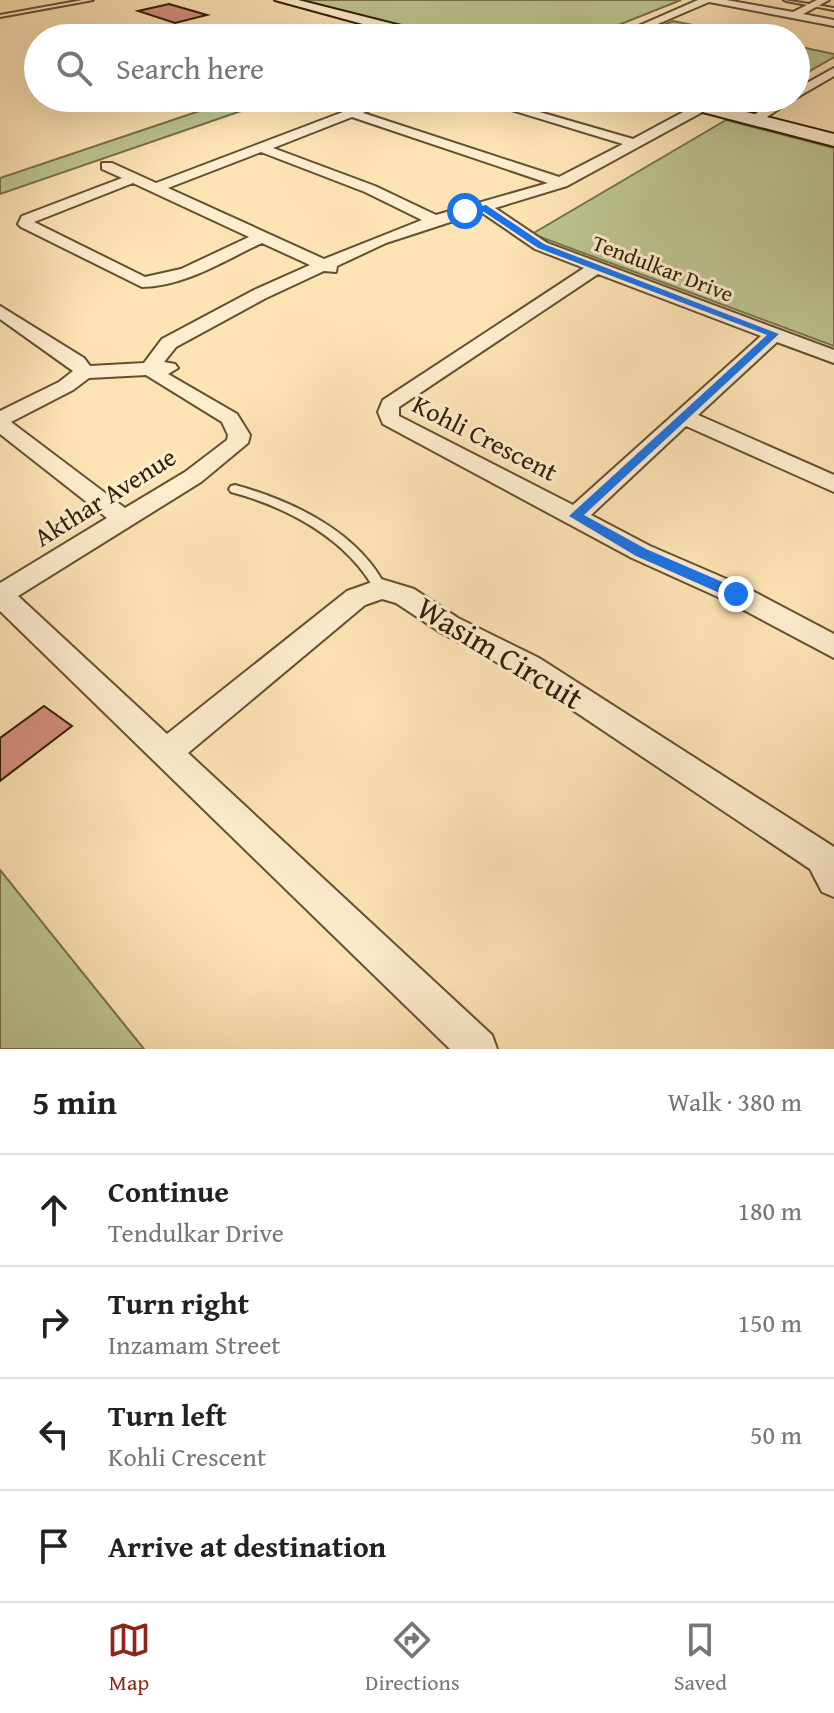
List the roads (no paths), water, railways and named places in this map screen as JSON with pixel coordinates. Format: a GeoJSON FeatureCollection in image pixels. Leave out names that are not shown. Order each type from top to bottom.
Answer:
{"type":"FeatureCollection","features":[{"type":"Feature","properties":{"kind":"street"},"geometry":{"type":"LineString","coordinates":[[282,0],[377,24]]}},
{"type":"Feature","properties":{"kind":"street"},"geometry":{"type":"LineString","coordinates":[[650,24],[709,0],[834,23]]}},
{"type":"Feature","properties":{"kind":"street"},"geometry":{"type":"LineString","coordinates":[[793,16],[824,0]]}},
{"type":"Feature","properties":{"kind":"street"},"geometry":{"type":"LineString","coordinates":[[810,86],[834,71]]}},
{"type":"Feature","properties":{"kind":"street"},"geometry":{"type":"LineString","coordinates":[[527,112],[634,143]]}},
{"type":"Feature","properties":{"kind":"street"},"geometry":{"type":"LineString","coordinates":[[124,519],[0,421],[66,386],[84,372],[161,368],[195,334],[329,268],[435,220],[520,199],[562,183],[693,112]]}},
{"type":"Feature","properties":{"kind":"street"},"geometry":{"type":"LineString","coordinates":[[722,112],[834,140]]}},
{"type":"Feature","properties":{"kind":"street"},"geometry":{"type":"LineString","coordinates":[[754,120],[767,112]]}},
{"type":"Feature","properties":{"kind":"street"},"geometry":{"type":"LineString","coordinates":[[156,188],[351,113],[562,183]]}},
{"type":"Feature","properties":{"kind":"street"},"geometry":{"type":"LineString","coordinates":[[262,148],[370,189],[435,220]]}},
{"type":"Feature","properties":{"kind":"street"},"geometry":{"type":"LineString","coordinates":[[107,166],[329,268]]}},
{"type":"Feature","properties":{"kind":"street"},"geometry":{"type":"LineString","coordinates":[[135,178],[37,214],[26,224],[142,282],[150,283],[168,279],[263,236]]}},
{"type":"Feature","properties":{"kind":"street","name":"Tendulkar Drive"},"geometry":{"type":"LineString","coordinates":[[483,207],[528,239],[834,357]]}},
{"type":"Feature","properties":{"kind":"street","name":"Kohli Crescent"},"geometry":{"type":"LineString","coordinates":[[597,267],[390,404],[387,411],[395,424],[477,463],[641,552],[736,594],[834,647]]}},
{"type":"Feature","properties":{"kind":"street"},"geometry":{"type":"LineString","coordinates":[[0,311],[77,362],[84,372]]}},
{"type":"Feature","properties":{"kind":"street"},"geometry":{"type":"LineString","coordinates":[[575,516],[774,334]]}},
{"type":"Feature","properties":{"kind":"street","name":"Akthar Avenue"},"geometry":{"type":"LineString","coordinates":[[0,595],[193,477],[237,443],[239,435],[230,418],[192,396],[161,368]]}},
{"type":"Feature","properties":{"kind":"street"},"geometry":{"type":"LineString","coordinates":[[684,417],[834,484]]}},
{"type":"Feature","properties":{"kind":"street"},"geometry":{"type":"LineString","coordinates":[[166,753],[356,598],[381,589]]}},
{"type":"Feature","properties":{"kind":"street","name":"Wasim Circuit"},"geometry":{"type":"LineString","coordinates":[[381,589],[405,596],[449,625],[529,666],[822,858],[834,880]]}},
{"type":"Feature","properties":{"kind":"street"},"geometry":{"type":"LineString","coordinates":[[0,595],[478,1049]]}},
{"type":"Feature","properties":{"kind":"lane"},"geometry":{"type":"LineString","coordinates":[[0,16],[91,0]]}},
{"type":"Feature","properties":{"kind":"lane"},"geometry":{"type":"LineString","coordinates":[[786,0],[834,9]]}},
{"type":"Feature","properties":{"kind":"lane"},"geometry":{"type":"LineString","coordinates":[[235,489],[290,509],[364,562],[377,577],[381,589]]}}]}
